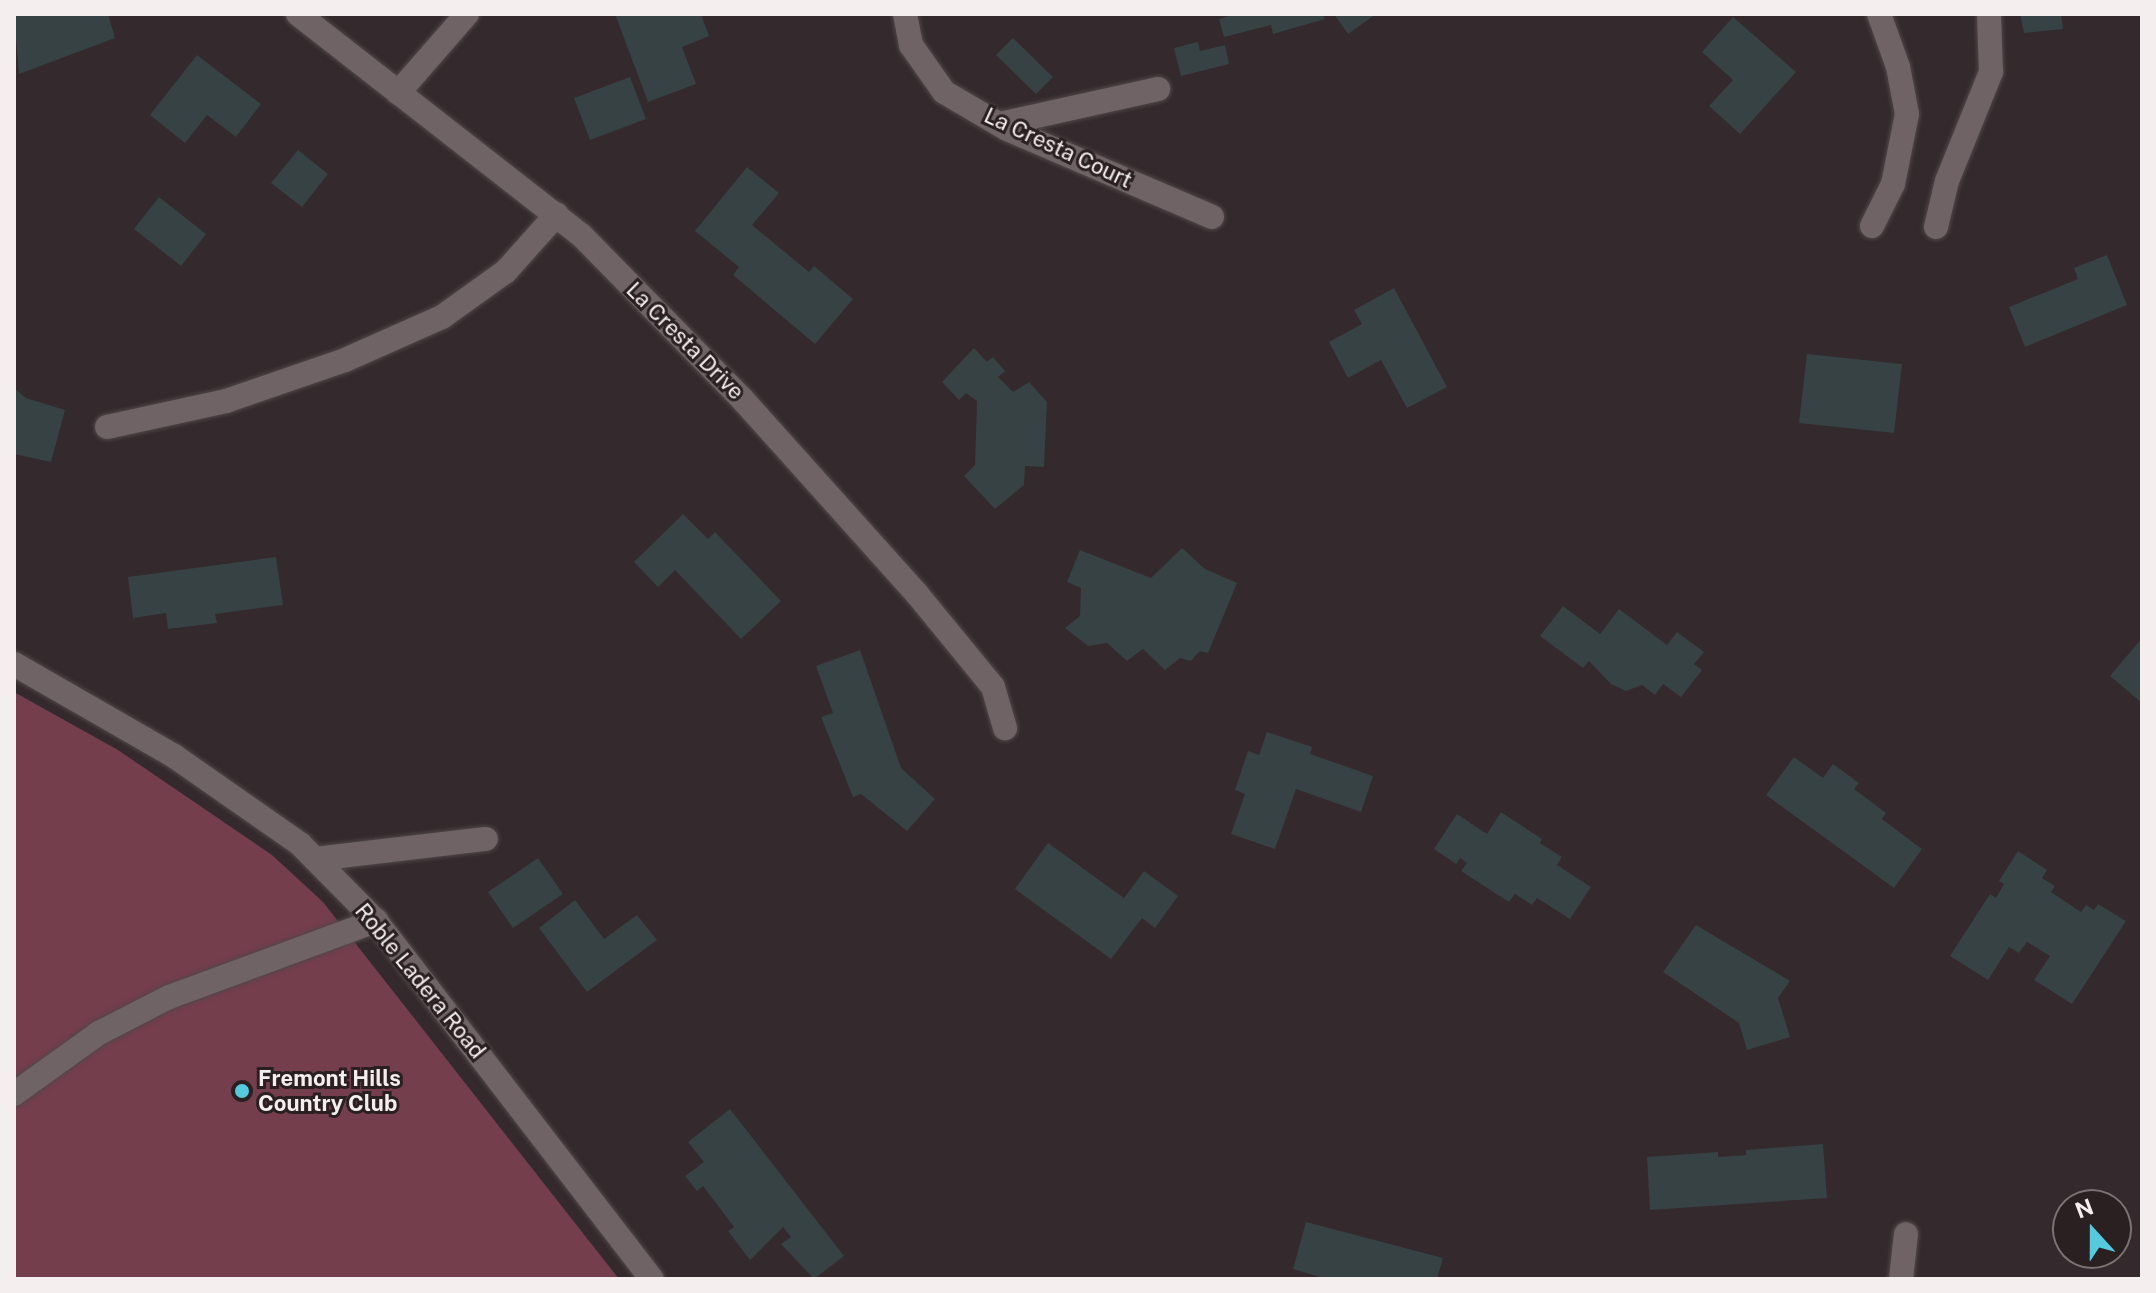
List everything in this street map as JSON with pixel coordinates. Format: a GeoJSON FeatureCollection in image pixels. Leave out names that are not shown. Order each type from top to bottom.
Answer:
{"type":"FeatureCollection","features":[{"type":"Feature","properties":{"kind":"street","name":"La Cresta Drive"},"geometry":{"type":"LineString","coordinates":[[298,14],[557,214],[743,400],[917,594],[993,687],[1005,728]]}},
{"type":"Feature","properties":{"kind":"street"},"geometry":{"type":"LineString","coordinates":[[398,93],[467,14]]}},
{"type":"Feature","properties":{"kind":"street","name":"La Cresta Court"},"geometry":{"type":"LineString","coordinates":[[905,14],[911,45],[944,92],[1000,124],[1212,217]]}},
{"type":"Feature","properties":{"kind":"street"},"geometry":{"type":"LineString","coordinates":[[1872,226],[1893,184],[1907,114],[1898,67],[1879,14]]}},
{"type":"Feature","properties":{"kind":"street"},"geometry":{"type":"LineString","coordinates":[[1936,227],[1947,181],[1991,72],[1989,14]]}},
{"type":"Feature","properties":{"kind":"street"},"geometry":{"type":"LineString","coordinates":[[1000,124],[1158,89]]}},
{"type":"Feature","properties":{"kind":"street"},"geometry":{"type":"LineString","coordinates":[[107,427],[226,401],[345,360],[442,317],[506,271],[557,214]]}},
{"type":"Feature","properties":{"kind":"street","name":"Roble Ladera Road"},"geometry":{"type":"LineString","coordinates":[[14,664],[174,756],[315,859],[376,921],[652,1279]]}},
{"type":"Feature","properties":{"kind":"street"},"geometry":{"type":"LineString","coordinates":[[315,859],[486,839]]}},
{"type":"Feature","properties":{"kind":"street"},"geometry":{"type":"LineString","coordinates":[[14,1094],[99,1033],[169,997],[376,921]]}},
{"type":"Feature","properties":{"kind":"street"},"geometry":{"type":"LineString","coordinates":[[1901,1279],[1906,1234]]}},
{"type":"Feature","properties":{"kind":"shaded area","name":"Fremont Hills Country Club"},"geometry":{"type":"Polygon","coordinates":[[[14,692],[118,750],[272,855],[323,902],[619,1279],[14,1279],[14,692]]]}},
{"type":"Feature","properties":{"kind":"building"},"geometry":{"type":"Polygon","coordinates":[[[14,14],[108,14],[115,38],[19,74],[14,14]]]}},
{"type":"Feature","properties":{"kind":"building"},"geometry":{"type":"Polygon","coordinates":[[[615,14],[701,14],[709,36],[682,47],[696,84],[648,102],[615,14]]]}},
{"type":"Feature","properties":{"kind":"building"},"geometry":{"type":"Polygon","coordinates":[[[1236,14],[1323,14],[1325,19],[1273,34],[1271,25],[1224,37],[1219,19],[1236,14]]]}},
{"type":"Feature","properties":{"kind":"building"},"geometry":{"type":"Polygon","coordinates":[[[1334,14],[1376,14],[1348,34],[1334,14]]]}},
{"type":"Feature","properties":{"kind":"building"},"geometry":{"type":"Polygon","coordinates":[[[2020,14],[2061,14],[2063,29],[2024,33],[2020,14]]]}},
{"type":"Feature","properties":{"kind":"building"},"geometry":{"type":"Polygon","coordinates":[[[1733,17],[1796,72],[1740,134],[1709,106],[1733,80],[1702,52],[1733,17]]]}},
{"type":"Feature","properties":{"kind":"building"},"geometry":{"type":"Polygon","coordinates":[[[1013,38],[1053,77],[1036,94],[996,55],[1013,38]]]}},
{"type":"Feature","properties":{"kind":"building"},"geometry":{"type":"Polygon","coordinates":[[[1198,42],[1200,51],[1225,45],[1229,64],[1181,76],[1174,48],[1198,42]]]}},
{"type":"Feature","properties":{"kind":"building"},"geometry":{"type":"Polygon","coordinates":[[[197,55],[261,104],[236,137],[207,115],[185,143],[150,115],[197,55]]]}},
{"type":"Feature","properties":{"kind":"building"},"geometry":{"type":"Polygon","coordinates":[[[630,77],[646,119],[590,140],[574,98],[630,77]]]}},
{"type":"Feature","properties":{"kind":"building"},"geometry":{"type":"Polygon","coordinates":[[[298,150],[328,174],[302,207],[271,183],[298,150]]]}},
{"type":"Feature","properties":{"kind":"building"},"geometry":{"type":"Polygon","coordinates":[[[747,167],[779,193],[752,225],[809,272],[814,266],[853,299],[815,344],[733,275],[739,267],[695,231],[747,167]]]}},
{"type":"Feature","properties":{"kind":"building"},"geometry":{"type":"Polygon","coordinates":[[[159,197],[206,234],[181,266],[134,229],[159,197]]]}},
{"type":"Feature","properties":{"kind":"building"},"geometry":{"type":"Polygon","coordinates":[[[2107,255],[2127,305],[2025,347],[2009,307],[2078,279],[2074,268],[2107,255]]]}},
{"type":"Feature","properties":{"kind":"building"},"geometry":{"type":"Polygon","coordinates":[[[1394,288],[1447,387],[1407,408],[1381,360],[1348,378],[1329,342],[1362,324],[1354,310],[1394,288]]]}},
{"type":"Feature","properties":{"kind":"building"},"geometry":{"type":"Polygon","coordinates":[[[974,348],[987,362],[993,357],[1005,371],[998,377],[1013,392],[1029,382],[1047,402],[1044,467],[1025,466],[1024,485],[995,509],[964,476],[975,465],[977,401],[966,393],[959,400],[942,382],[974,348]]]}},
{"type":"Feature","properties":{"kind":"building"},"geometry":{"type":"Polygon","coordinates":[[[1807,354],[1902,364],[1894,433],[1799,423],[1807,354]]]}},
{"type":"Feature","properties":{"kind":"building"},"geometry":{"type":"Polygon","coordinates":[[[14,388],[26,398],[65,410],[51,462],[14,454],[14,388]]]}},
{"type":"Feature","properties":{"kind":"building"},"geometry":{"type":"Polygon","coordinates":[[[683,514],[708,539],[715,532],[781,601],[741,639],[675,570],[658,587],[634,562],[683,514]]]}},
{"type":"Feature","properties":{"kind":"building"},"geometry":{"type":"Polygon","coordinates":[[[1182,548],[1205,569],[1237,583],[1208,653],[1200,651],[1191,661],[1180,658],[1165,670],[1143,649],[1127,661],[1107,643],[1088,646],[1065,628],[1080,616],[1081,588],[1067,582],[1080,550],[1151,578],[1182,548]]]}},
{"type":"Feature","properties":{"kind":"building"},"geometry":{"type":"Polygon","coordinates":[[[276,557],[283,605],[215,614],[217,623],[168,629],[166,613],[133,618],[128,577],[276,557]]]}},
{"type":"Feature","properties":{"kind":"building"},"geometry":{"type":"Polygon","coordinates":[[[1563,606],[1600,634],[1619,609],[1667,645],[1677,632],[1704,652],[1694,664],[1702,670],[1681,697],[1663,684],[1655,695],[1642,685],[1626,691],[1611,684],[1589,661],[1583,668],[1540,636],[1563,606]]]}},
{"type":"Feature","properties":{"kind":"building"},"geometry":{"type":"Polygon","coordinates":[[[2142,638],[2142,703],[2110,676],[2142,638]]]}},
{"type":"Feature","properties":{"kind":"building"},"geometry":{"type":"Polygon","coordinates":[[[860,650],[901,768],[935,799],[907,831],[861,794],[853,797],[821,717],[833,713],[816,666],[860,650]]]}},
{"type":"Feature","properties":{"kind":"building"},"geometry":{"type":"Polygon","coordinates":[[[1267,732],[1312,747],[1310,754],[1373,776],[1361,812],[1296,789],[1275,849],[1231,834],[1245,794],[1235,790],[1248,751],[1259,755],[1267,732]]]}},
{"type":"Feature","properties":{"kind":"building"},"geometry":{"type":"Polygon","coordinates":[[[1794,757],[1823,778],[1833,764],[1859,783],[1854,789],[1886,813],[1882,819],[1922,849],[1894,888],[1766,795],[1794,757]]]}},
{"type":"Feature","properties":{"kind":"building"},"geometry":{"type":"Polygon","coordinates":[[[1501,812],[1542,839],[1540,843],[1562,857],[1557,865],[1591,887],[1570,919],[1537,898],[1532,905],[1515,894],[1509,902],[1461,871],[1467,863],[1460,858],[1456,864],[1434,849],[1457,814],[1487,834],[1501,812]]]}},
{"type":"Feature","properties":{"kind":"building"},"geometry":{"type":"Polygon","coordinates":[[[1048,843],[1124,898],[1144,871],[1178,896],[1155,928],[1142,918],[1111,959],[1015,889],[1048,843]]]}},
{"type":"Feature","properties":{"kind":"building"},"geometry":{"type":"Polygon","coordinates":[[[2018,851],[2047,870],[2042,878],[2055,886],[2051,892],[2081,912],[2086,905],[2094,910],[2098,904],[2126,921],[2072,1004],[2034,980],[2050,956],[2027,942],[2019,953],[2009,947],[1988,980],[1950,956],[1990,894],[1996,898],[2004,884],[1999,881],[2018,851]]]}},
{"type":"Feature","properties":{"kind":"building"},"geometry":{"type":"Polygon","coordinates":[[[538,858],[563,894],[513,928],[488,892],[538,858]]]}},
{"type":"Feature","properties":{"kind":"building"},"geometry":{"type":"Polygon","coordinates":[[[575,900],[604,939],[637,915],[657,940],[587,992],[539,928],[575,900]]]}},
{"type":"Feature","properties":{"kind":"building"},"geometry":{"type":"Polygon","coordinates":[[[1696,925],[1790,981],[1778,998],[1790,1037],[1747,1050],[1739,1023],[1663,972],[1696,925]]]}},
{"type":"Feature","properties":{"kind":"building"},"geometry":{"type":"Polygon","coordinates":[[[730,1109],[844,1256],[814,1279],[781,1244],[791,1237],[783,1227],[750,1260],[728,1231],[734,1227],[703,1186],[697,1191],[685,1176],[704,1162],[688,1142],[730,1109]]]}},
{"type":"Feature","properties":{"kind":"building"},"geometry":{"type":"Polygon","coordinates":[[[1823,1144],[1827,1198],[1650,1210],[1647,1157],[1718,1152],[1718,1157],[1746,1155],[1746,1150],[1823,1144]]]}},
{"type":"Feature","properties":{"kind":"building"},"geometry":{"type":"Polygon","coordinates":[[[1306,1222],[1443,1258],[1437,1279],[1326,1279],[1293,1269],[1306,1222]]]}},
{"type":"Feature","properties":{"kind":"place","name":"Fremont Hills Country Club"},"geometry":{"type":"Point","coordinates":[242,1091]}}]}
